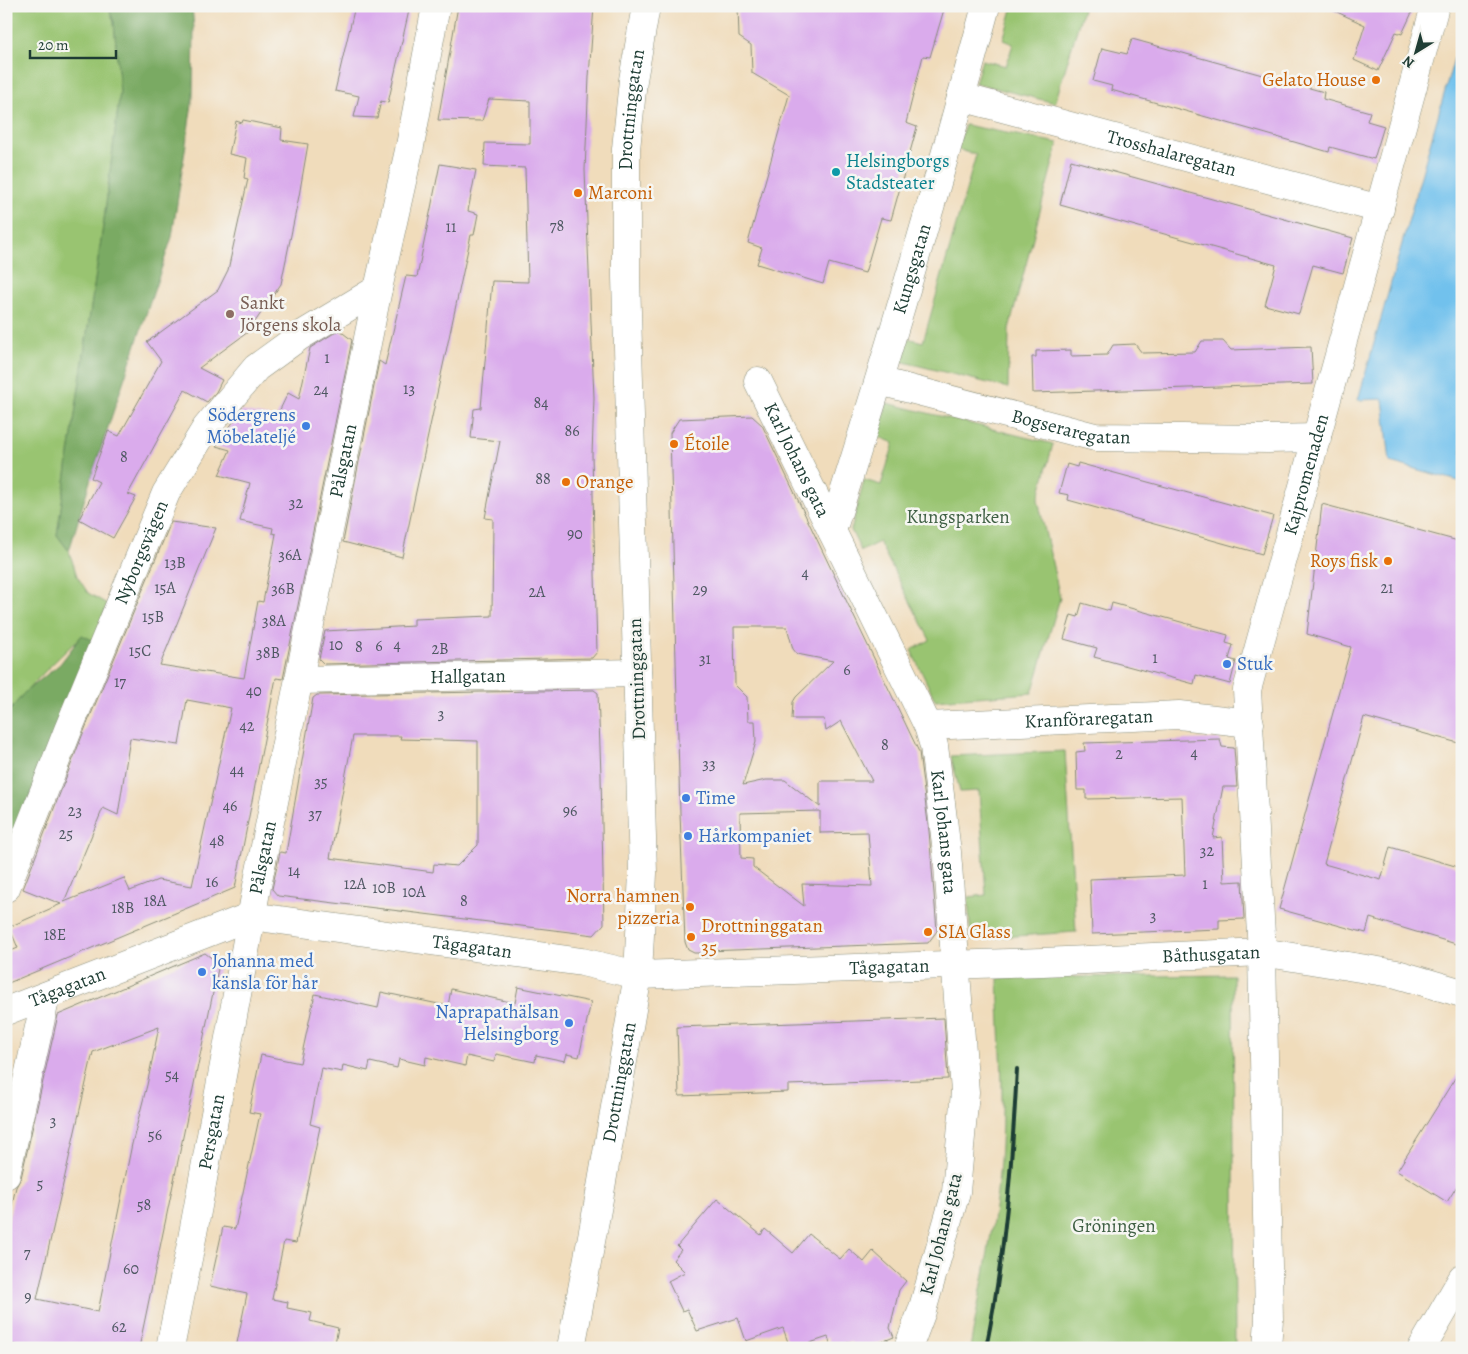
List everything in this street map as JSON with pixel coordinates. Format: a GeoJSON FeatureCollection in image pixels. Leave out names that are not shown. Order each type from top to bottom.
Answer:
{"type":"FeatureCollection","features":[{"type":"Feature","properties":{"kind":"street","name":"Pålsgatan"},"geometry":{"type":"LineString","coordinates":[[252,916],[312,607],[378,289],[410,146],[436,6]]}},
{"type":"Feature","properties":{"kind":"street","name":"Drottninggatan"},"geometry":{"type":"LineString","coordinates":[[571,1348],[638,976],[643,874],[626,277],[626,149],[633,80],[646,6]]}},
{"type":"Feature","properties":{"kind":"street","name":"Kungsgatan"},"geometry":{"type":"LineString","coordinates":[[832,530],[879,381],[962,98],[986,6]]}},
{"type":"Feature","properties":{"kind":"street","name":"Kajpromenaden"},"geometry":{"type":"LineString","coordinates":[[1267,1348],[1269,1310],[1262,952],[1248,690],[1435,6]]}},
{"type":"Feature","properties":{"kind":"street","name":"Trosshalaregatan"},"geometry":{"type":"LineString","coordinates":[[962,98],[1380,209]]}},
{"type":"Feature","properties":{"kind":"street","name":"Nyborgsvägen"},"geometry":{"type":"LineString","coordinates":[[6,888],[68,730],[163,502],[206,428],[256,368],[300,336],[378,289]]}},
{"type":"Feature","properties":{"kind":"street","name":"Karl Johans gata"},"geometry":{"type":"LineString","coordinates":[[758,380],[928,726],[934,746],[947,852],[965,1092],[956,1192],[922,1311],[908,1348]]}},
{"type":"Feature","properties":{"kind":"street","name":"Bogseraregatan"},"geometry":{"type":"LineString","coordinates":[[879,381],[1095,437],[1317,438]]}},
{"type":"Feature","properties":{"kind":"street","name":"Hallgatan"},"geometry":{"type":"LineString","coordinates":[[299,680],[637,673]]}},
{"type":"Feature","properties":{"kind":"street","name":"Kranföraregatan"},"geometry":{"type":"LineString","coordinates":[[928,726],[1179,715],[1250,723]]}},
{"type":"Feature","properties":{"kind":"street","name":"Tågagatan"},"geometry":{"type":"LineString","coordinates":[[6,1011],[252,916],[582,962],[638,976],[956,964]]}},
{"type":"Feature","properties":{"kind":"street","name":"Persgatan"},"geometry":{"type":"LineString","coordinates":[[170,1348],[252,916]]}},
{"type":"Feature","properties":{"kind":"street","name":"Båthusgatan"},"geometry":{"type":"LineString","coordinates":[[956,964],[1262,952],[1397,974],[1462,993]]}},
{"type":"Feature","properties":{"kind":"street"},"geometry":{"type":"LineString","coordinates":[[6,1175],[46,996]]}},
{"type":"Feature","properties":{"kind":"street"},"geometry":{"type":"LineString","coordinates":[[1422,1348],[1462,1279]]}},
{"type":"Feature","properties":{"kind":"green space"},"geometry":{"type":"Polygon","coordinates":[[[6,6],[108,6],[114,22],[120,92],[104,220],[57,535],[69,551],[77,576],[88,593],[107,604],[94,641],[82,636],[43,674],[6,715],[6,6]]]}},
{"type":"Feature","properties":{"kind":"green space"},"geometry":{"type":"Polygon","coordinates":[[[108,6],[192,6],[194,28],[193,97],[172,237],[91,478],[69,551],[57,535],[104,220],[120,92],[114,22],[108,6]]]}},
{"type":"Feature","properties":{"kind":"green space"},"geometry":{"type":"Polygon","coordinates":[[[1013,6],[1084,6],[1055,103],[975,83],[982,60],[1006,66],[1013,44],[1003,40],[1013,6]]]}},
{"type":"Feature","properties":{"kind":"green space"},"geometry":{"type":"Polygon","coordinates":[[[965,125],[1058,143],[1009,329],[1008,388],[900,361],[907,338],[923,342],[976,155],[957,149],[965,125]]]}},
{"type":"Feature","properties":{"kind":"green space","name":"Kungsparken"},"geometry":{"type":"Polygon","coordinates":[[[887,403],[1053,444],[1038,500],[1060,598],[1032,693],[935,700],[911,650],[930,640],[879,542],[861,551],[851,530],[864,480],[881,485],[894,443],[877,436],[887,403]]]}},
{"type":"Feature","properties":{"kind":"green space"},"geometry":{"type":"Polygon","coordinates":[[[82,635],[94,641],[6,854],[6,715],[25,692],[60,664],[82,635]]]}},
{"type":"Feature","properties":{"kind":"green space"},"geometry":{"type":"Polygon","coordinates":[[[1065,751],[1076,932],[971,939],[968,897],[986,895],[979,791],[960,792],[951,756],[1065,751]]]}},
{"type":"Feature","properties":{"kind":"green space","name":"Gröningen"},"geometry":{"type":"Polygon","coordinates":[[[1233,975],[1235,1348],[970,1348],[997,1196],[1001,1145],[1002,1104],[998,978],[1233,975]]]}},
{"type":"Feature","properties":{"kind":"water"},"geometry":{"type":"Polygon","coordinates":[[[1462,40],[1462,482],[1390,462],[1383,399],[1358,400],[1459,41],[1462,40]]]}},
{"type":"Feature","properties":{"kind":"building"},"geometry":{"type":"Polygon","coordinates":[[[355,6],[410,6],[388,103],[381,101],[377,118],[354,117],[359,96],[335,91],[355,6]]]}},
{"type":"Feature","properties":{"kind":"building"},"geometry":{"type":"Polygon","coordinates":[[[458,6],[594,6],[585,170],[594,398],[592,455],[597,652],[592,658],[324,664],[319,659],[325,631],[414,626],[414,619],[492,616],[493,519],[485,518],[500,441],[471,438],[474,409],[481,408],[492,281],[528,282],[525,168],[484,166],[485,143],[530,144],[530,101],[489,99],[482,121],[438,120],[458,6]]]}},
{"type":"Feature","properties":{"kind":"building","name":"Helsingborgs Stadsteater"},"geometry":{"type":"Polygon","coordinates":[[[738,6],[945,6],[930,57],[923,56],[906,123],[917,127],[891,220],[881,218],[865,273],[829,263],[823,284],[757,264],[762,248],[748,243],[789,95],[752,73],[751,45],[739,37],[738,6]]]}},
{"type":"Feature","properties":{"kind":"building"},"geometry":{"type":"Polygon","coordinates":[[[1324,6],[1415,6],[1402,34],[1396,32],[1378,71],[1354,60],[1365,25],[1324,6]]]}},
{"type":"Feature","properties":{"kind":"building"},"geometry":{"type":"Polygon","coordinates":[[[1132,39],[1324,92],[1323,99],[1370,112],[1367,121],[1384,126],[1374,159],[1330,147],[1329,152],[1111,90],[1112,86],[1093,81],[1102,48],[1127,54],[1132,39]]]}},
{"type":"Feature","properties":{"kind":"building"},"geometry":{"type":"Polygon","coordinates":[[[243,120],[282,128],[281,140],[308,144],[281,284],[248,332],[199,368],[222,380],[216,392],[207,402],[185,390],[128,494],[136,497],[113,538],[79,519],[99,482],[91,478],[108,431],[119,436],[161,361],[147,342],[218,290],[228,270],[248,179],[244,178],[247,158],[229,154],[236,121],[242,123],[243,120]]]}},
{"type":"Feature","properties":{"kind":"building"},"geometry":{"type":"Polygon","coordinates":[[[1071,160],[1353,238],[1343,273],[1313,265],[1299,314],[1265,305],[1276,265],[1060,205],[1071,160]]]}},
{"type":"Feature","properties":{"kind":"building"},"geometry":{"type":"Polygon","coordinates":[[[440,164],[476,170],[468,211],[478,214],[474,235],[471,235],[402,557],[343,542],[379,361],[385,365],[406,276],[417,277],[440,164]]]}},
{"type":"Feature","properties":{"kind":"building"},"geometry":{"type":"Polygon","coordinates":[[[339,330],[352,340],[283,679],[276,678],[235,888],[6,984],[6,953],[18,948],[9,927],[61,904],[23,889],[82,736],[171,522],[216,528],[160,665],[244,678],[258,601],[263,602],[276,534],[272,533],[273,528],[240,521],[250,483],[219,475],[230,450],[216,446],[241,411],[276,418],[288,393],[299,399],[310,348],[339,330]],[[187,700],[179,745],[130,738],[118,815],[103,808],[64,902],[124,878],[130,891],[158,880],[192,886],[231,708],[187,700]]]}},
{"type":"Feature","properties":{"kind":"building"},"geometry":{"type":"Polygon","coordinates":[[[1202,341],[1223,341],[1231,350],[1311,347],[1313,384],[1033,393],[1032,357],[1036,357],[1036,351],[1071,350],[1071,356],[1107,355],[1113,345],[1135,344],[1142,353],[1195,352],[1202,341]]]}},
{"type":"Feature","properties":{"kind":"building"},"geometry":{"type":"Polygon","coordinates":[[[752,416],[762,425],[919,752],[929,831],[937,931],[928,943],[706,951],[701,953],[694,953],[688,950],[685,942],[680,813],[670,433],[679,419],[752,416]],[[734,627],[735,685],[747,697],[748,721],[755,721],[756,742],[743,785],[766,780],[785,780],[820,807],[820,781],[872,781],[841,721],[826,731],[824,719],[792,719],[793,702],[796,697],[833,661],[797,654],[793,649],[787,627],[734,627]],[[820,811],[740,813],[741,858],[753,859],[753,867],[804,906],[802,884],[872,886],[868,832],[820,833],[820,811]]]}},
{"type":"Feature","properties":{"kind":"building"},"geometry":{"type":"Polygon","coordinates":[[[1078,463],[1273,516],[1262,554],[1068,500],[1069,495],[1059,493],[1067,464],[1077,467],[1078,463]]]}},
{"type":"Feature","properties":{"kind":"building"},"geometry":{"type":"Polygon","coordinates":[[[1322,504],[1462,542],[1462,744],[1364,717],[1324,864],[1381,880],[1390,847],[1462,868],[1462,924],[1456,944],[1370,918],[1366,933],[1279,909],[1351,647],[1307,634],[1322,504]]]}},
{"type":"Feature","properties":{"kind":"building"},"geometry":{"type":"Polygon","coordinates":[[[1082,603],[1110,611],[1112,603],[1228,635],[1226,643],[1233,645],[1229,659],[1236,661],[1230,684],[1196,675],[1194,684],[1094,657],[1097,648],[1064,639],[1071,615],[1078,617],[1082,603]]]}},
{"type":"Feature","properties":{"kind":"building"},"geometry":{"type":"Polygon","coordinates":[[[594,690],[598,693],[604,924],[594,935],[278,896],[272,889],[280,852],[286,853],[313,698],[317,695],[594,690]],[[353,736],[330,858],[433,872],[434,864],[457,866],[478,845],[478,741],[400,739],[401,736],[353,736]]]}},
{"type":"Feature","properties":{"kind":"building"},"geometry":{"type":"Polygon","coordinates":[[[1220,739],[1222,747],[1234,748],[1237,787],[1223,787],[1213,838],[1222,837],[1224,882],[1242,881],[1244,919],[1219,920],[1219,929],[1092,934],[1090,879],[1185,875],[1182,797],[1086,799],[1086,790],[1077,790],[1076,752],[1085,751],[1084,743],[1220,739]]]}},
{"type":"Feature","properties":{"kind":"building"},"geometry":{"type":"Polygon","coordinates":[[[205,953],[219,964],[139,1348],[30,1348],[6,1343],[6,1230],[16,1187],[21,1178],[58,1015],[205,953]],[[159,1027],[93,1052],[37,1299],[98,1312],[132,1144],[159,1027]]]}},
{"type":"Feature","properties":{"kind":"building"},"geometry":{"type":"Polygon","coordinates":[[[518,987],[591,1002],[579,1057],[567,1054],[565,1061],[536,1055],[535,1062],[496,1054],[494,1062],[467,1056],[465,1066],[426,1057],[425,1065],[399,1059],[397,1068],[370,1062],[368,1071],[343,1065],[342,1072],[321,1068],[310,1124],[320,1127],[296,1243],[284,1241],[272,1299],[288,1302],[287,1308],[312,1313],[310,1321],[338,1328],[334,1348],[236,1348],[247,1294],[210,1286],[223,1227],[235,1229],[260,1114],[249,1112],[261,1055],[300,1063],[315,994],[378,1008],[381,992],[448,1006],[451,989],[515,1003],[518,987]]]}},
{"type":"Feature","properties":{"kind":"building"},"geometry":{"type":"Polygon","coordinates":[[[944,1018],[948,1079],[788,1085],[788,1092],[679,1096],[677,1027],[944,1018]]]}},
{"type":"Feature","properties":{"kind":"building"},"geometry":{"type":"Polygon","coordinates":[[[1462,1067],[1462,1178],[1447,1202],[1397,1171],[1462,1067]]]}},
{"type":"Feature","properties":{"kind":"building"},"geometry":{"type":"Polygon","coordinates":[[[6,1071],[13,1072],[6,1102],[6,1071]]]}},
{"type":"Feature","properties":{"kind":"building"},"geometry":{"type":"Polygon","coordinates":[[[717,1199],[761,1235],[765,1229],[793,1253],[809,1234],[840,1259],[849,1249],[864,1262],[873,1251],[906,1281],[899,1290],[890,1328],[894,1337],[866,1348],[853,1348],[851,1342],[832,1348],[828,1337],[790,1348],[783,1328],[746,1341],[738,1318],[697,1331],[687,1309],[682,1311],[668,1281],[685,1272],[673,1260],[681,1250],[677,1246],[717,1199]]]}},
{"type":"Feature","properties":{"kind":"railway"},"geometry":{"type":"LineString","coordinates":[[986,1348],[993,1313],[1007,1209],[1017,1069]]}},
{"type":"Feature","properties":{"kind":"place","name":"Gelato House"},"geometry":{"type":"Point","coordinates":[1376,80]}},
{"type":"Feature","properties":{"kind":"place","name":"Helsingborgs Stadsteater"},"geometry":{"type":"Point","coordinates":[836,172]}},
{"type":"Feature","properties":{"kind":"place","name":"Marconi"},"geometry":{"type":"Point","coordinates":[578,193]}},
{"type":"Feature","properties":{"kind":"place","name":"Sankt Jörgens skola"},"geometry":{"type":"Point","coordinates":[230,314]}},
{"type":"Feature","properties":{"kind":"place","name":"Södergrens Möbelateljé"},"geometry":{"type":"Point","coordinates":[306,426]}},
{"type":"Feature","properties":{"kind":"place","name":"Étoile"},"geometry":{"type":"Point","coordinates":[674,444]}},
{"type":"Feature","properties":{"kind":"place","name":"Orange"},"geometry":{"type":"Point","coordinates":[566,482]}},
{"type":"Feature","properties":{"kind":"place","name":"Roys fisk"},"geometry":{"type":"Point","coordinates":[1388,561]}},
{"type":"Feature","properties":{"kind":"place","name":"Stuk"},"geometry":{"type":"Point","coordinates":[1227,664]}},
{"type":"Feature","properties":{"kind":"place","name":"Time"},"geometry":{"type":"Point","coordinates":[686,798]}},
{"type":"Feature","properties":{"kind":"place","name":"Hårkompaniet"},"geometry":{"type":"Point","coordinates":[688,836]}},
{"type":"Feature","properties":{"kind":"place","name":"Norra hamnen pizzeria"},"geometry":{"type":"Point","coordinates":[690,907]}},
{"type":"Feature","properties":{"kind":"place","name":"SIA Glass"},"geometry":{"type":"Point","coordinates":[928,932]}},
{"type":"Feature","properties":{"kind":"place","name":"Drottninggatan 35"},"geometry":{"type":"Point","coordinates":[691,937]}},
{"type":"Feature","properties":{"kind":"place","name":"Johanna med känsla för hår"},"geometry":{"type":"Point","coordinates":[202,972]}},
{"type":"Feature","properties":{"kind":"place","name":"Naprapathälsan Helsingborg"},"geometry":{"type":"Point","coordinates":[569,1023]}}]}
